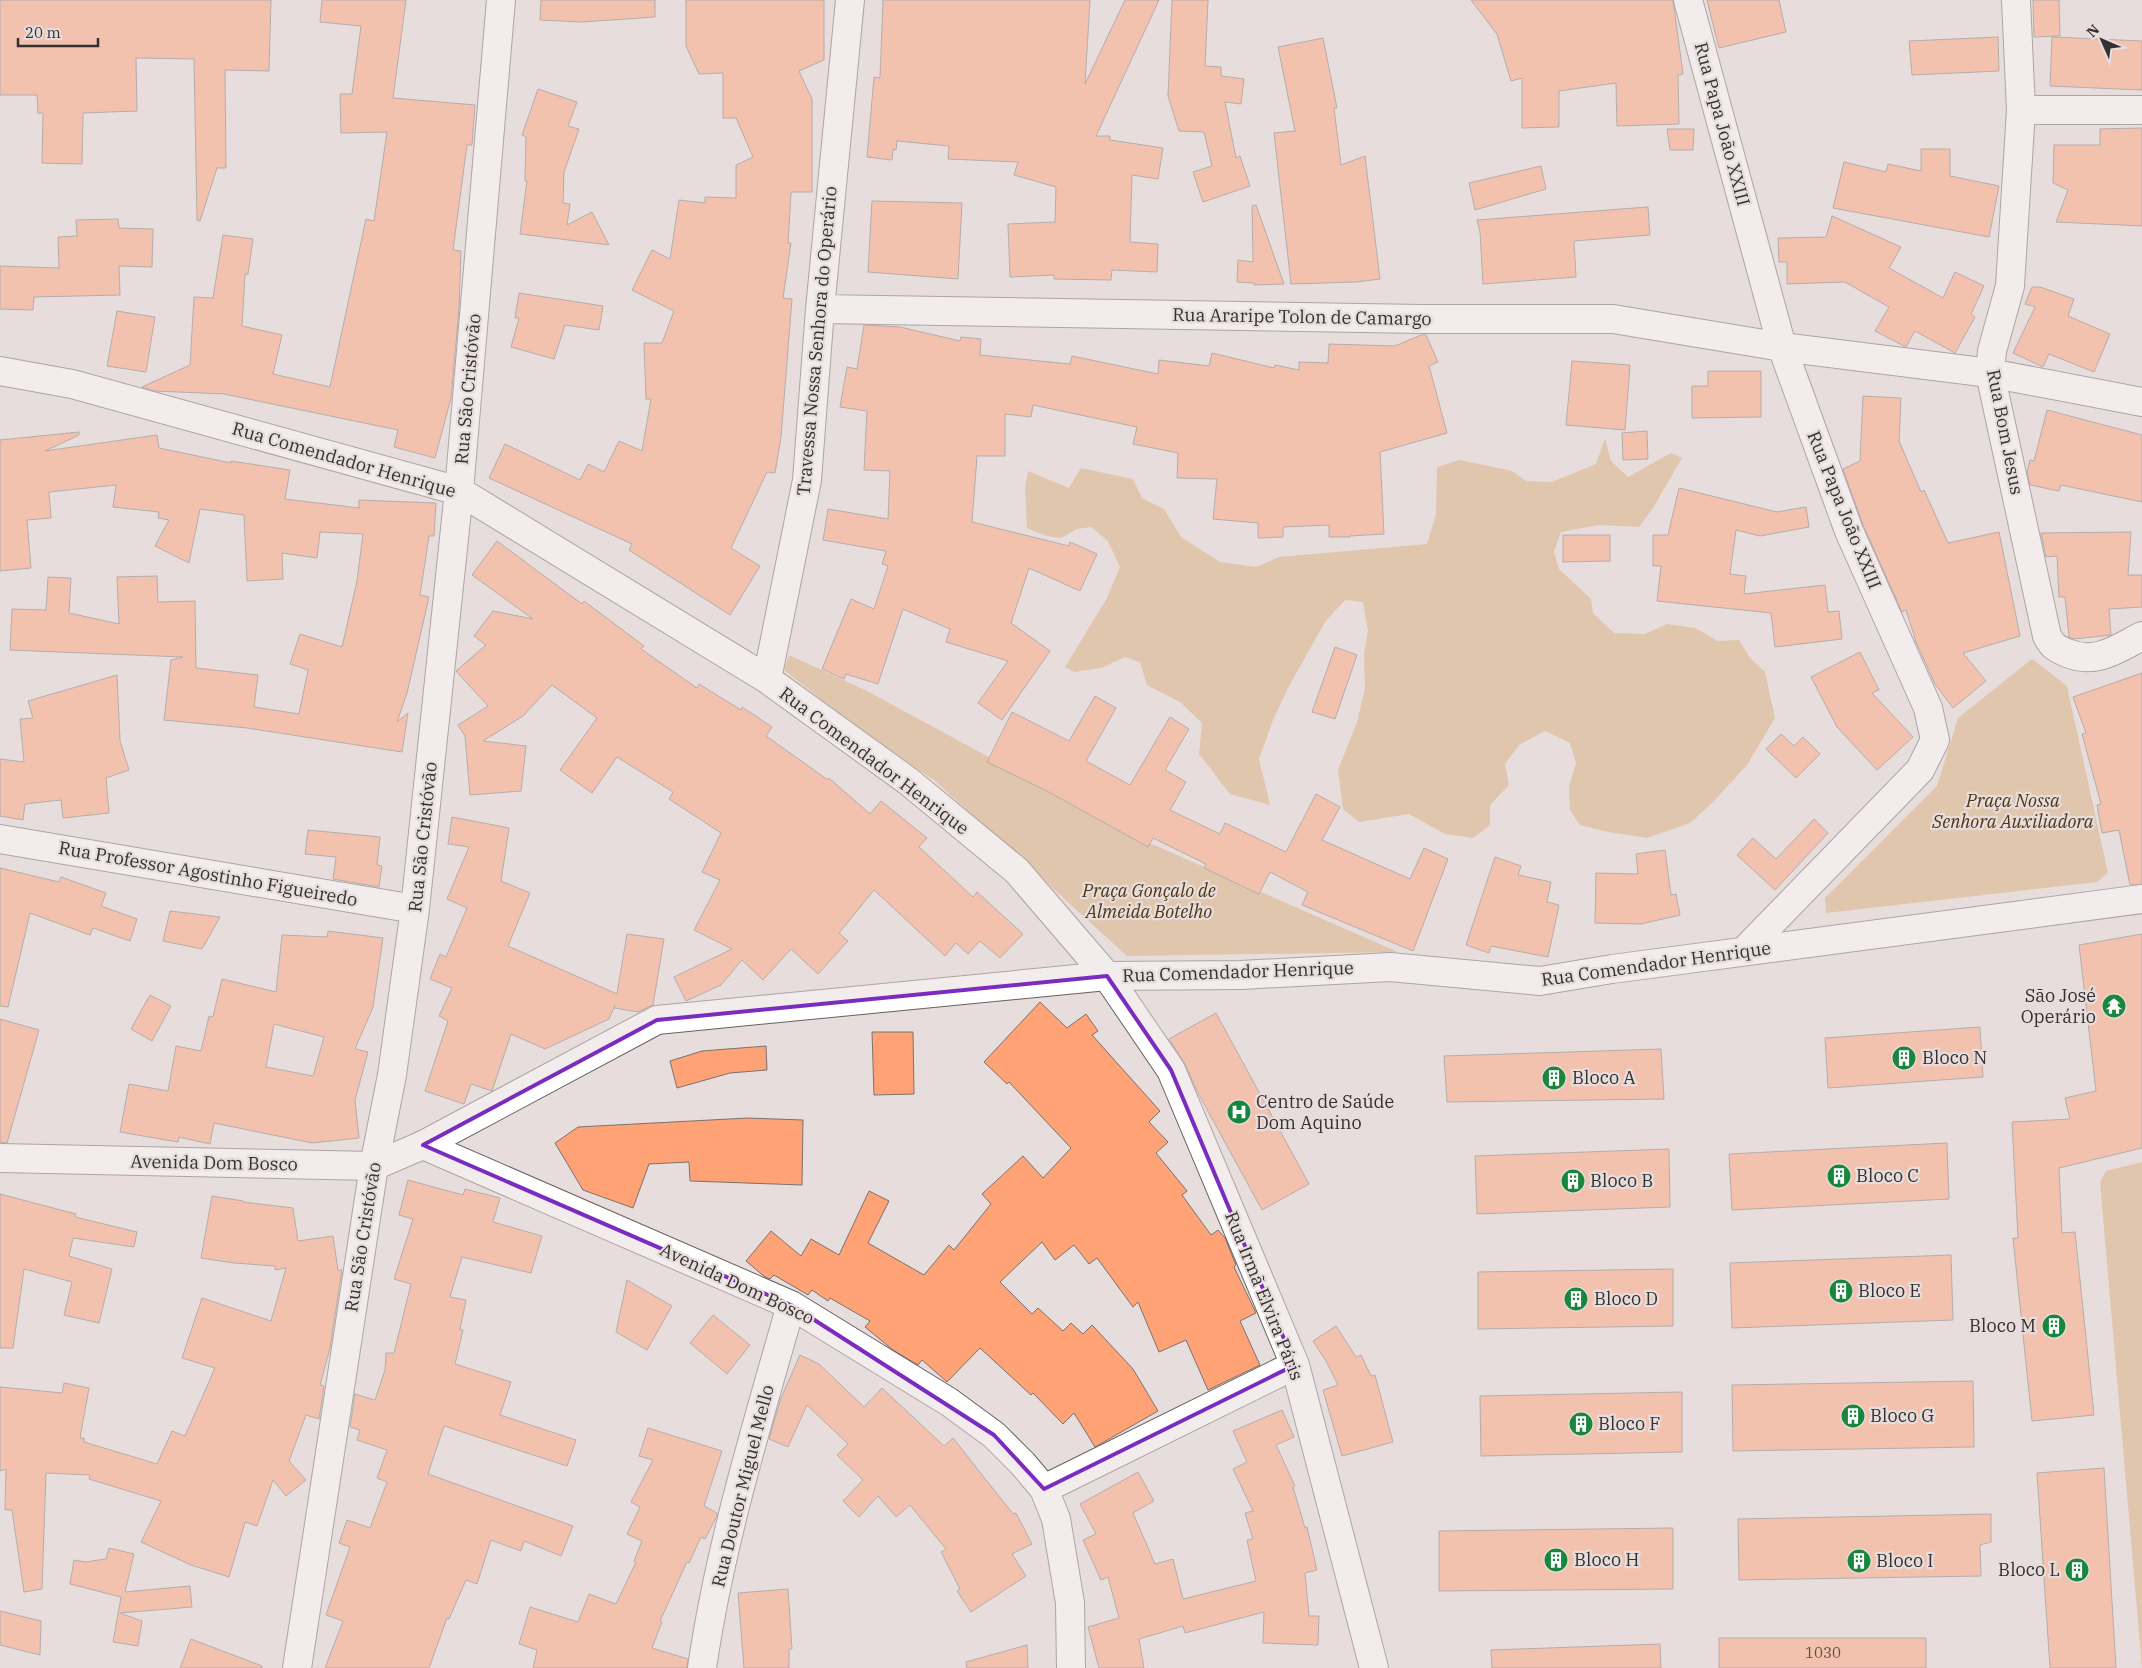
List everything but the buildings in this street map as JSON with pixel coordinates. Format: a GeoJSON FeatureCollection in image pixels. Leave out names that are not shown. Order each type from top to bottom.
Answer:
{"type":"FeatureCollection","features":[{"type":"Feature","properties":{"kind":"street","name":"Rua São Cristóvão"},"geometry":{"type":"LineString","coordinates":[[297,1668],[374,1166],[392,1075],[415,909],[459,491],[501,0]]}},
{"type":"Feature","properties":{"kind":"street","name":"Travessa Nossa Senhora do Operário"},"geometry":{"type":"LineString","coordinates":[[766,680],[807,480],[820,309],[850,0]]}},
{"type":"Feature","properties":{"kind":"street","name":"Rua Papa João XXIII"},"geometry":{"type":"LineString","coordinates":[[1688,0],[1782,347],[1849,531],[1928,708],[1935,740],[1920,770],[1744,951]]}},
{"type":"Feature","properties":{"kind":"street","name":"Rua Bom Jesus"},"geometry":{"type":"LineString","coordinates":[[2016,0],[2020,110],[2010,286],[1992,351],[1990,374],[2047,636],[2053,646],[2073,655],[2093,659],[2118,649],[2142,636]]}},
{"type":"Feature","properties":{"kind":"street"},"geometry":{"type":"LineString","coordinates":[[2020,110],[2142,110]]}},
{"type":"Feature","properties":{"kind":"street","name":"Rua Araripe Tolon de Camargo"},"geometry":{"type":"LineString","coordinates":[[820,309],[1422,319],[1613,319],[1782,347],[1990,374],[2142,402]]}},
{"type":"Feature","properties":{"kind":"street","name":"Rua Comendador Henrique"},"geometry":{"type":"LineString","coordinates":[[0,371],[72,384],[459,491],[766,680],[908,781],[1017,871],[1106,976],[1241,974],[1390,967],[1540,981],[1744,951],[2142,899]]}},
{"type":"Feature","properties":{"kind":"street","name":"Rua Professor Agostinho Figueiredo"},"geometry":{"type":"LineString","coordinates":[[0,839],[415,909]]}},
{"type":"Feature","properties":{"kind":"street","name":"Avenida Dom Bosco"},"geometry":{"type":"LineString","coordinates":[[0,1158],[374,1166],[423,1145],[657,1020],[1106,976]]}},
{"type":"Feature","properties":{"kind":"street","name":"Rua Irmã Elvira Páris"},"geometry":{"type":"LineString","coordinates":[[1106,976],[1171,1070],[1295,1365],[1374,1668]]}},
{"type":"Feature","properties":{"kind":"street","name":"Avenida Dom Bosco"},"geometry":{"type":"LineString","coordinates":[[423,1145],[791,1305],[949,1402],[994,1435],[1023,1464],[1044,1489],[1056,1519],[1070,1603],[1071,1668]]}},
{"type":"Feature","properties":{"kind":"street","name":"Rua Doutor Miguel Mello"},"geometry":{"type":"LineString","coordinates":[[702,1668],[733,1511],[791,1305]]}},
{"type":"Feature","properties":{"kind":"street"},"geometry":{"type":"LineString","coordinates":[[1044,1489],[1295,1365]]}},
{"type":"Feature","properties":{"kind":"highlighted area"},"geometry":{"type":"Polygon","coordinates":[[[1107,976],[1171,1070],[1295,1365],[1044,1489],[994,1435],[791,1305],[423,1145],[657,1020],[1107,976]]]}},
{"type":"Feature","properties":{"kind":"green space"},"geometry":{"type":"Polygon","coordinates":[[[1605,439],[1611,461],[1628,477],[1671,453],[1682,458],[1653,508],[1639,527],[1599,525],[1561,532],[1554,552],[1559,569],[1591,599],[1593,613],[1614,633],[1645,634],[1667,624],[1695,628],[1718,641],[1739,640],[1750,658],[1765,672],[1775,718],[1747,765],[1712,803],[1690,823],[1647,838],[1608,832],[1580,825],[1570,810],[1569,787],[1576,763],[1570,743],[1545,731],[1519,745],[1505,764],[1509,785],[1490,805],[1490,825],[1473,838],[1445,834],[1409,814],[1359,822],[1343,809],[1338,770],[1357,722],[1365,689],[1364,654],[1368,631],[1363,602],[1345,600],[1325,622],[1288,688],[1273,720],[1259,759],[1270,805],[1230,794],[1199,754],[1202,723],[1180,702],[1147,685],[1140,662],[1125,657],[1101,668],[1074,672],[1065,667],[1107,598],[1120,567],[1108,541],[1091,527],[1077,529],[1061,538],[1046,536],[1027,528],[1025,488],[1028,471],[1069,488],[1081,468],[1133,479],[1142,498],[1164,509],[1181,537],[1220,562],[1256,567],[1279,557],[1427,544],[1436,514],[1437,467],[1460,460],[1512,471],[1526,481],[1552,482],[1596,464],[1605,439]]]}},
{"type":"Feature","properties":{"kind":"green space","name":"Praça Gonçalo de Almeida Botelho"},"geometry":{"type":"Polygon","coordinates":[[[789,655],[867,691],[1138,838],[1398,952],[1127,956],[935,781],[855,726],[784,670],[789,655]]]}},
{"type":"Feature","properties":{"kind":"green space","name":"Praça Nossa Senhora Auxiliadora"},"geometry":{"type":"Polygon","coordinates":[[[2032,659],[2067,686],[2108,873],[2097,882],[1826,913],[1825,898],[1937,786],[1958,718],[2032,659]]]}},
{"type":"Feature","properties":{"kind":"green space"},"geometry":{"type":"Polygon","coordinates":[[[2142,1162],[2142,1668],[2100,1182],[2106,1171],[2142,1162]]]}},
{"type":"Feature","properties":{"kind":"place","name":"São José Operário"},"geometry":{"type":"Point","coordinates":[2114,1006]}},
{"type":"Feature","properties":{"kind":"place","name":"Bloco N"},"geometry":{"type":"Point","coordinates":[1904,1058]}},
{"type":"Feature","properties":{"kind":"place","name":"Bloco A"},"geometry":{"type":"Point","coordinates":[1554,1078]}},
{"type":"Feature","properties":{"kind":"place","name":"Centro de Saúde Dom Aquino"},"geometry":{"type":"Point","coordinates":[1239,1112]}},
{"type":"Feature","properties":{"kind":"place","name":"Bloco C"},"geometry":{"type":"Point","coordinates":[1839,1176]}},
{"type":"Feature","properties":{"kind":"place","name":"Bloco B"},"geometry":{"type":"Point","coordinates":[1573,1181]}},
{"type":"Feature","properties":{"kind":"place","name":"Bloco E"},"geometry":{"type":"Point","coordinates":[1841,1291]}},
{"type":"Feature","properties":{"kind":"place","name":"Bloco D"},"geometry":{"type":"Point","coordinates":[1576,1299]}},
{"type":"Feature","properties":{"kind":"place","name":"Bloco M"},"geometry":{"type":"Point","coordinates":[2054,1326]}},
{"type":"Feature","properties":{"kind":"place","name":"Bloco G"},"geometry":{"type":"Point","coordinates":[1853,1416]}},
{"type":"Feature","properties":{"kind":"place","name":"Bloco F"},"geometry":{"type":"Point","coordinates":[1581,1424]}},
{"type":"Feature","properties":{"kind":"place","name":"Bloco H"},"geometry":{"type":"Point","coordinates":[1556,1560]}},
{"type":"Feature","properties":{"kind":"place","name":"Bloco I"},"geometry":{"type":"Point","coordinates":[1859,1561]}},
{"type":"Feature","properties":{"kind":"place","name":"Bloco L"},"geometry":{"type":"Point","coordinates":[2077,1570]}}]}
